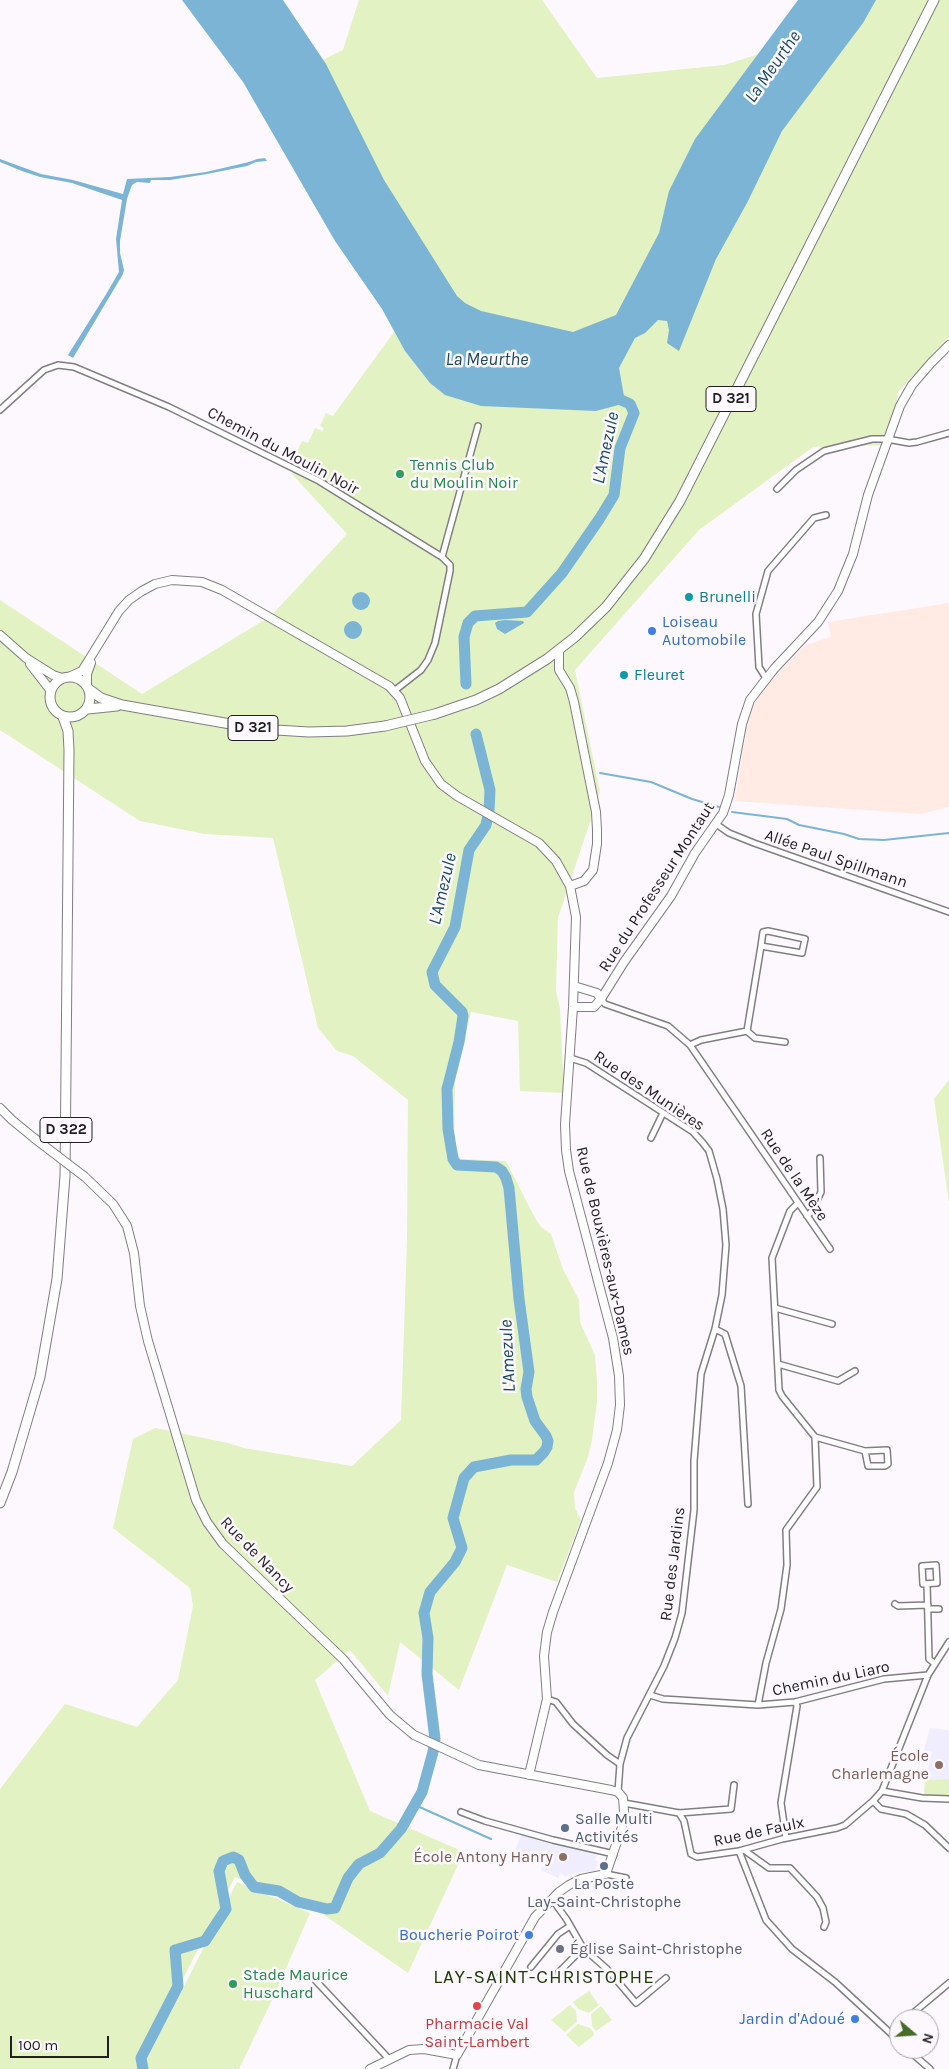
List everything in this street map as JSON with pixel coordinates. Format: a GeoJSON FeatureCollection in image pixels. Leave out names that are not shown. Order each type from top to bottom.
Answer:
{"type":"FeatureCollection","features":[{"type":"Feature","properties":{"kind":"main road","name":"D 321"},"geometry":{"type":"LineString","coordinates":[[88,709],[98,706],[122,706],[259,729],[309,732],[347,731],[385,726],[435,714],[476,700],[499,689],[559,650],[606,608],[628,581],[680,501],[934,0]]}},
{"type":"Feature","properties":{"kind":"main road"},"geometry":{"type":"LineString","coordinates":[[66,677],[80,679],[88,688],[91,700],[88,709],[80,716],[63,717],[52,708],[50,702],[51,691],[55,683],[66,677]]}},
{"type":"Feature","properties":{"kind":"main road","name":"D 321"},"geometry":{"type":"LineString","coordinates":[[88,688],[101,698],[122,706]]}},
{"type":"Feature","properties":{"kind":"main road","name":"D 322"},"geometry":{"type":"LineString","coordinates":[[69,750],[71,731],[80,716]]}},
{"type":"Feature","properties":{"kind":"main road","name":"D 322"},"geometry":{"type":"LineString","coordinates":[[0,1503],[12,1472],[40,1377],[57,1269],[65,1176],[69,750],[68,731],[63,717]]}},
{"type":"Feature","properties":{"kind":"street","name":"Rue du Professeur Montaut"},"geometry":{"type":"LineString","coordinates":[[574,986],[597,994],[601,999],[624,962],[671,896],[695,853],[723,813],[729,795],[742,724],[750,700],[766,678],[818,622],[838,591],[853,554],[868,495],[900,406],[912,385],[949,345]]}},
{"type":"Feature","properties":{"kind":"street","name":"Chemin du Moulin Noir"},"geometry":{"type":"LineString","coordinates":[[0,410],[44,370],[58,365],[74,367],[169,406],[319,480],[442,557]]}},
{"type":"Feature","properties":{"kind":"street"},"geometry":{"type":"LineString","coordinates":[[394,691],[421,670],[428,660],[435,643],[450,571],[450,565],[442,557],[478,426]]}},
{"type":"Feature","properties":{"kind":"street"},"geometry":{"type":"LineString","coordinates":[[777,489],[796,470],[824,451],[851,443],[887,439],[913,443],[949,433]]}},
{"type":"Feature","properties":{"kind":"street"},"geometry":{"type":"LineString","coordinates":[[766,678],[758,667],[756,614],[768,571],[814,518],[826,515]]}},
{"type":"Feature","properties":{"kind":"street"},"geometry":{"type":"LineString","coordinates":[[0,636],[26,658],[53,675],[66,677],[82,671],[119,611],[142,590],[155,584],[172,580],[188,580],[202,582],[222,590],[356,665],[381,680],[394,691],[404,706],[429,767],[441,784],[528,836],[550,853],[570,886],[584,880],[593,870],[597,844],[596,812],[574,702],[570,688],[559,670],[559,650]]}},
{"type":"Feature","properties":{"kind":"street"},"geometry":{"type":"LineString","coordinates":[[88,688],[87,674],[98,645]]}},
{"type":"Feature","properties":{"kind":"street"},"geometry":{"type":"LineString","coordinates":[[26,658],[51,691]]}},
{"type":"Feature","properties":{"kind":"street","name":"Allée Paul Spillmann"},"geometry":{"type":"LineString","coordinates":[[716,824],[729,833],[754,843],[949,912]]}},
{"type":"Feature","properties":{"kind":"street","name":"Rue de Bouxières-aux-Dames"},"geometry":{"type":"LineString","coordinates":[[529,1775],[547,1699],[544,1656],[547,1632],[608,1463],[617,1430],[620,1405],[619,1376],[613,1338],[569,1171],[566,1150],[565,1124],[573,1007],[576,917],[570,886]]}},
{"type":"Feature","properties":{"kind":"street"},"geometry":{"type":"LineString","coordinates":[[747,1031],[760,946],[763,932],[768,931],[805,939],[802,953],[760,946]]}},
{"type":"Feature","properties":{"kind":"street"},"geometry":{"type":"LineString","coordinates":[[573,1007],[594,1007],[601,999]]}},
{"type":"Feature","properties":{"kind":"street","name":"Rue de la Mèze"},"geometry":{"type":"LineString","coordinates":[[601,999],[605,1004],[668,1026],[690,1045],[830,1249]]}},
{"type":"Feature","properties":{"kind":"street"},"geometry":{"type":"LineString","coordinates":[[747,1031],[755,1038],[784,1042]]}},
{"type":"Feature","properties":{"kind":"street"},"geometry":{"type":"LineString","coordinates":[[690,1045],[701,1040],[747,1031]]}},
{"type":"Feature","properties":{"kind":"street","name":"Rue des Munières"},"geometry":{"type":"LineString","coordinates":[[570,1058],[586,1063],[693,1132],[709,1151],[723,1209],[726,1246],[722,1296],[714,1329]]}},
{"type":"Feature","properties":{"kind":"street","name":"Rue de Nancy"},"geometry":{"type":"LineString","coordinates":[[0,1108],[34,1138],[85,1177],[113,1204],[127,1226],[134,1253],[140,1306],[148,1341],[196,1500],[207,1522],[223,1544],[343,1659],[398,1723],[423,1740],[479,1765],[618,1792]]}},
{"type":"Feature","properties":{"kind":"street"},"geometry":{"type":"LineString","coordinates":[[652,1138],[664,1113]]}},
{"type":"Feature","properties":{"kind":"street"},"geometry":{"type":"LineString","coordinates":[[807,1216],[812,1211],[821,1192],[820,1158]]}},
{"type":"Feature","properties":{"kind":"street"},"geometry":{"type":"LineString","coordinates":[[798,1203],[790,1211],[773,1253],[778,1364],[782,1396],[815,1437],[865,1451],[887,1450],[888,1464],[885,1466],[868,1466],[865,1451]]}},
{"type":"Feature","properties":{"kind":"street"},"geometry":{"type":"LineString","coordinates":[[775,1308],[832,1324]]}},
{"type":"Feature","properties":{"kind":"street"},"geometry":{"type":"LineString","coordinates":[[714,1329],[725,1334],[741,1386],[748,1504]]}},
{"type":"Feature","properties":{"kind":"street","name":"Rue des Jardins"},"geometry":{"type":"LineString","coordinates":[[618,1792],[620,1764],[627,1738],[671,1651],[682,1613],[694,1510],[694,1461],[701,1374],[714,1329]]}},
{"type":"Feature","properties":{"kind":"street"},"geometry":{"type":"LineString","coordinates":[[778,1364],[838,1381],[855,1370]]}},
{"type":"Feature","properties":{"kind":"street"},"geometry":{"type":"LineString","coordinates":[[758,1705],[766,1663],[781,1609],[787,1565],[786,1530],[816,1486],[815,1437]]}},
{"type":"Feature","properties":{"kind":"street"},"geometry":{"type":"LineString","coordinates":[[936,1565],[937,1583],[927,1584],[923,1584],[922,1566],[936,1565]]}},
{"type":"Feature","properties":{"kind":"street"},"geometry":{"type":"LineString","coordinates":[[927,1584],[929,1659],[934,1663]]}},
{"type":"Feature","properties":{"kind":"street"},"geometry":{"type":"LineString","coordinates":[[894,1604],[898,1606],[939,1609]]}},
{"type":"Feature","properties":{"kind":"street"},"geometry":{"type":"LineString","coordinates":[[949,1642],[934,1663],[882,1791],[873,1801],[881,1809],[906,1814],[925,1825],[949,1848]]}},
{"type":"Feature","properties":{"kind":"street","name":"Chemin du Liaro"},"geometry":{"type":"LineString","coordinates":[[650,1695],[663,1699],[758,1705],[795,1702],[884,1679],[928,1676]]}},
{"type":"Feature","properties":{"kind":"street"},"geometry":{"type":"LineString","coordinates":[[547,1699],[556,1702],[578,1729],[620,1764]]}},
{"type":"Feature","properties":{"kind":"street"},"geometry":{"type":"LineString","coordinates":[[786,1838],[781,1803],[796,1706],[795,1702]]}},
{"type":"Feature","properties":{"kind":"street"},"geometry":{"type":"LineString","coordinates":[[624,1803],[679,1813],[731,1809],[734,1785]]}},
{"type":"Feature","properties":{"kind":"street"},"geometry":{"type":"LineString","coordinates":[[882,1791],[922,1798],[949,1799]]}},
{"type":"Feature","properties":{"kind":"street"},"geometry":{"type":"LineString","coordinates":[[606,1874],[622,1827],[624,1803],[618,1792]]}},
{"type":"Feature","properties":{"kind":"street","name":"Rue de Faulx"},"geometry":{"type":"LineString","coordinates":[[679,1813],[684,1821],[691,1854],[694,1857],[742,1850],[786,1838],[842,1827],[873,1801]]}},
{"type":"Feature","properties":{"kind":"street"},"geometry":{"type":"LineString","coordinates":[[461,1812],[553,1840],[614,1854]]}},
{"type":"Feature","properties":{"kind":"street"},"geometry":{"type":"LineString","coordinates":[[742,1850],[769,1868],[790,1868],[817,1896],[826,1922],[824,1927]]}},
{"type":"Feature","properties":{"kind":"street"},"geometry":{"type":"LineString","coordinates":[[742,1850],[766,1920],[792,1949],[835,1982],[889,2031]]}},
{"type":"Feature","properties":{"kind":"street"},"geometry":{"type":"LineString","coordinates":[[453,2069],[457,2055],[531,1922],[552,1899],[574,1882],[606,1874],[626,1878]]}},
{"type":"Feature","properties":{"kind":"street"},"geometry":{"type":"LineString","coordinates":[[552,1899],[583,1948],[607,1968],[636,2003],[666,1978]]}},
{"type":"Feature","properties":{"kind":"street"},"geometry":{"type":"LineString","coordinates":[[531,1967],[558,1934],[570,1926]]}},
{"type":"Feature","properties":{"kind":"street"},"geometry":{"type":"LineString","coordinates":[[558,1973],[583,1948]]}},
{"type":"Feature","properties":{"kind":"street"},"geometry":{"type":"LineString","coordinates":[[316,1980],[389,2059]]}},
{"type":"Feature","properties":{"kind":"street"},"geometry":{"type":"LineString","coordinates":[[918,2009],[949,1984]]}},
{"type":"Feature","properties":{"kind":"street"},"geometry":{"type":"LineString","coordinates":[[370,2069],[409,2050],[417,2049],[457,2055]]}},
{"type":"Feature","properties":{"kind":"street"},"geometry":{"type":"LineString","coordinates":[[918,2059],[930,2069]]}},
{"type":"Feature","properties":{"kind":"shaded area"},"geometry":{"type":"Polygon","coordinates":[[[949,603],[949,807],[921,814],[735,801],[747,727],[753,706],[770,682],[805,645],[831,637],[828,622],[949,603]]]}},
{"type":"Feature","properties":{"kind":"shaded area","name":"École Charlemagne"},"geometry":{"type":"Polygon","coordinates":[[[930,1728],[949,1730],[949,1779],[925,1780],[932,1752],[924,1750],[930,1728]]]}},
{"type":"Feature","properties":{"kind":"shaded area","name":"École Antony Hanry"},"geometry":{"type":"Polygon","coordinates":[[[521,1834],[597,1854],[595,1860],[598,1861],[595,1871],[582,1872],[566,1877],[561,1873],[558,1878],[541,1870],[544,1862],[515,1851],[521,1834]]]}},
{"type":"Feature","properties":{"kind":"green space"},"geometry":{"type":"Polygon","coordinates":[[[359,0],[542,0],[597,78],[724,65],[823,34],[857,0],[949,0],[949,337],[898,392],[893,445],[813,447],[699,530],[575,670],[600,792],[558,918],[556,991],[560,1009],[564,1093],[520,1091],[518,1021],[471,1012],[455,1082],[454,1146],[461,1159],[506,1161],[535,1218],[541,1227],[551,1234],[563,1269],[579,1300],[580,1322],[595,1355],[597,1382],[597,1402],[592,1440],[588,1457],[574,1492],[575,1508],[581,1520],[557,1582],[507,1565],[459,1690],[400,1642],[388,1696],[350,1650],[315,1680],[370,1811],[464,1852],[408,1973],[324,1915],[235,1877],[137,2069],[0,2069],[0,1789],[65,1704],[137,1727],[178,1680],[193,1606],[190,1588],[113,1528],[133,1439],[155,1428],[244,1448],[352,1466],[401,1420],[407,1240],[408,1100],[353,1056],[337,1051],[318,1028],[273,838],[205,834],[140,821],[0,730],[0,600],[142,694],[271,616],[347,534],[292,474],[302,459],[295,455],[302,441],[308,443],[315,428],[322,431],[324,428],[320,426],[326,413],[333,416],[399,325],[287,77],[343,50],[359,0]]]}},
{"type":"Feature","properties":{"kind":"green space"},"geometry":{"type":"Polygon","coordinates":[[[949,1080],[949,1203],[934,1099],[949,1080]]]}},
{"type":"Feature","properties":{"kind":"green space"},"geometry":{"type":"Polygon","coordinates":[[[949,1779],[949,1795],[924,1795],[925,1780],[949,1779]]]}},
{"type":"Feature","properties":{"kind":"green space","name":"Stade Maurice Huschard"},"geometry":{"type":"Polygon","coordinates":[[[237,1882],[310,1913],[275,1994],[239,2069],[146,2069],[145,2063],[237,1882]]]}},
{"type":"Feature","properties":{"kind":"green space"},"geometry":{"type":"Polygon","coordinates":[[[589,1991],[599,2005],[589,2013],[578,2009],[573,2002],[589,1991]]]}},
{"type":"Feature","properties":{"kind":"green space"},"geometry":{"type":"Polygon","coordinates":[[[570,2005],[576,2011],[577,2022],[565,2032],[551,2020],[570,2005]]]}},
{"type":"Feature","properties":{"kind":"green space"},"geometry":{"type":"Polygon","coordinates":[[[601,2006],[612,2020],[596,2031],[592,2026],[591,2014],[601,2006]]]}},
{"type":"Feature","properties":{"kind":"green space"},"geometry":{"type":"Polygon","coordinates":[[[578,2024],[590,2028],[594,2033],[593,2036],[579,2047],[566,2035],[578,2024]]]}},
{"type":"Feature","properties":{"kind":"water","name":"La Meurthe"},"geometry":{"type":"Polygon","coordinates":[[[182,0],[283,0],[326,64],[384,180],[457,296],[465,303],[481,311],[573,332],[616,315],[659,233],[669,191],[695,139],[798,0],[876,0],[863,23],[782,131],[747,203],[716,259],[679,351],[667,343],[669,330],[667,321],[658,320],[645,333],[635,338],[619,368],[625,402],[596,411],[481,406],[445,395],[430,383],[405,351],[382,309],[335,241],[243,82],[182,0]]]}},
{"type":"Feature","properties":{"kind":"water"},"geometry":{"type":"Polygon","coordinates":[[[265,158],[267,161],[256,162],[247,166],[170,180],[151,180],[150,183],[137,182],[132,185],[127,199],[120,241],[123,274],[73,358],[68,355],[119,272],[116,239],[122,200],[72,183],[40,177],[22,171],[0,162],[0,159],[41,174],[73,180],[123,194],[127,179],[170,177],[206,172],[265,158]]]}},
{"type":"Feature","properties":{"kind":"water"},"geometry":{"type":"Polygon","coordinates":[[[357,592],[365,592],[370,597],[368,608],[357,610],[352,605],[352,597],[357,592]]]}},
{"type":"Feature","properties":{"kind":"water"},"geometry":{"type":"Polygon","coordinates":[[[505,620],[523,621],[524,623],[505,634],[497,629],[495,623],[505,620]]]}},
{"type":"Feature","properties":{"kind":"water"},"geometry":{"type":"Polygon","coordinates":[[[349,621],[357,621],[362,626],[360,637],[349,639],[344,634],[344,626],[349,621]]]}},
{"type":"Feature","properties":{"kind":"waterway","name":"L'Amezule"},"geometry":{"type":"LineString","coordinates":[[466,684],[464,637],[468,623],[475,616],[527,612],[562,573],[614,495],[620,448],[634,413],[630,404],[619,399],[613,393]]}},
{"type":"Feature","properties":{"kind":"waterway","name":"L'Amezule"},"geometry":{"type":"LineString","coordinates":[[143,2069],[141,2058],[178,1986],[175,1950],[205,1941],[226,1909],[219,1871],[223,1861],[233,1857],[239,1860],[245,1875],[254,1887],[279,1891],[298,1902],[327,1909],[335,1908],[348,1878],[359,1864],[380,1853],[401,1829],[422,1792],[433,1752],[435,1739],[427,1674],[428,1638],[424,1613],[430,1592],[455,1562],[462,1548],[453,1518],[464,1478],[474,1467],[511,1460],[536,1460],[547,1447],[548,1441],[535,1421],[527,1397],[526,1389],[529,1372],[519,1299],[509,1188],[502,1171],[496,1167],[457,1165],[453,1159],[448,1129],[447,1089],[459,1042],[463,1016],[462,1012],[435,985],[432,972],[455,927],[469,850],[486,825],[489,811],[490,790],[476,734]]}},
{"type":"Feature","properties":{"kind":"waterway"},"geometry":{"type":"LineString","coordinates":[[600,773],[651,782],[692,799],[719,807]]}},
{"type":"Feature","properties":{"kind":"waterway"},"geometry":{"type":"LineString","coordinates":[[732,812],[787,819],[799,825],[859,839],[884,840],[949,833]]}},
{"type":"Feature","properties":{"kind":"waterway"},"geometry":{"type":"LineString","coordinates":[[415,1805],[491,1839]]}},
{"type":"Feature","properties":{"kind":"place","name":"Tennis Club du Moulin Noir"},"geometry":{"type":"Point","coordinates":[400,474]}},
{"type":"Feature","properties":{"kind":"place","name":"Brunelli"},"geometry":{"type":"Point","coordinates":[689,597]}},
{"type":"Feature","properties":{"kind":"place","name":"Loiseau Automobile"},"geometry":{"type":"Point","coordinates":[652,631]}},
{"type":"Feature","properties":{"kind":"place","name":"Fleuret"},"geometry":{"type":"Point","coordinates":[624,675]}},
{"type":"Feature","properties":{"kind":"place","name":"École Charlemagne"},"geometry":{"type":"Point","coordinates":[939,1765]}},
{"type":"Feature","properties":{"kind":"place","name":"Salle Multi Activités"},"geometry":{"type":"Point","coordinates":[565,1828]}},
{"type":"Feature","properties":{"kind":"place","name":"École Antony Hanry"},"geometry":{"type":"Point","coordinates":[563,1857]}},
{"type":"Feature","properties":{"kind":"place","name":"La Poste Lay-Saint-Christophe"},"geometry":{"type":"Point","coordinates":[604,1866]}},
{"type":"Feature","properties":{"kind":"place","name":"Boucherie Poirot"},"geometry":{"type":"Point","coordinates":[529,1935]}},
{"type":"Feature","properties":{"kind":"place","name":"Église Saint-Christophe"},"geometry":{"type":"Point","coordinates":[560,1949]}},
{"type":"Feature","properties":{"kind":"place","name":"Stade Maurice Huschard"},"geometry":{"type":"Point","coordinates":[233,1984]}},
{"type":"Feature","properties":{"kind":"place","name":"Pharmacie Val Saint-Lambert"},"geometry":{"type":"Point","coordinates":[477,2006]}},
{"type":"Feature","properties":{"kind":"place","name":"Jardin d'Adoué"},"geometry":{"type":"Point","coordinates":[855,2019]}},
{"type":"Feature","properties":{"kind":"district","name":"LAY-SAINT-CHRISTOPHE"},"geometry":{"type":"Point","coordinates":[544,1978]}}]}
